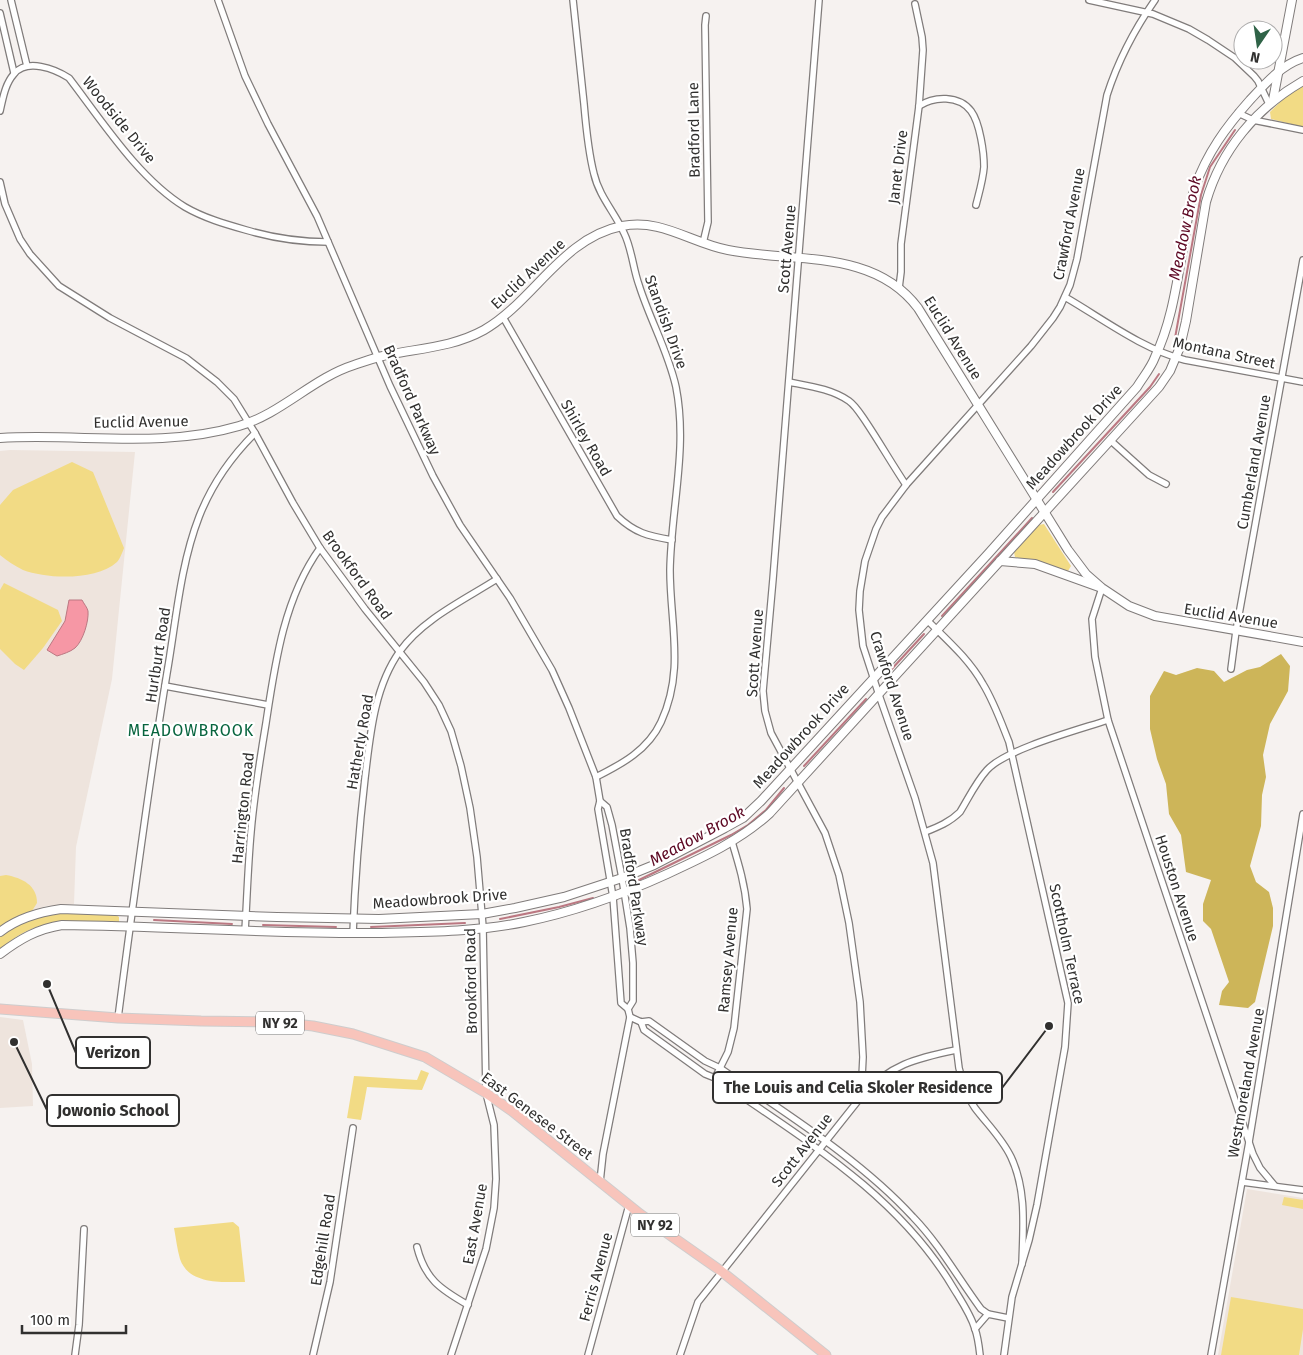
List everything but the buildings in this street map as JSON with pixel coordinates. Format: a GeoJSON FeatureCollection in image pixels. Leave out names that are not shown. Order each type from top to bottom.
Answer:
{"type":"FeatureCollection","features":[{"type":"Feature","properties":{"kind":"main road","name":"East Genesee Street"},"geometry":{"type":"LineString","coordinates":[[0,1010],[201,1022],[275,1022],[331,1029],[425,1057],[486,1093],[512,1112],[629,1206],[722,1272],[826,1355]]}},
{"type":"Feature","properties":{"kind":"street"},"geometry":{"type":"LineString","coordinates":[[0,111],[6,89],[14,73],[27,66],[12,0]]}},
{"type":"Feature","properties":{"kind":"street","name":"Bradford Parkway"},"geometry":{"type":"LineString","coordinates":[[218,0],[245,76],[317,216],[390,386],[433,476],[460,525],[497,579],[552,670],[570,708],[596,777],[600,801],[598,809],[613,897],[621,1003],[628,1009],[630,1017],[603,1154],[600,1182]]}},
{"type":"Feature","properties":{"kind":"street","name":"Standish Drive"},"geometry":{"type":"LineString","coordinates":[[573,0],[588,140],[594,175],[601,194],[625,234],[638,285],[666,351],[676,387],[680,443],[670,570],[675,652],[674,679],[671,694],[661,722],[645,746],[621,764],[596,777]]}},
{"type":"Feature","properties":{"kind":"street","name":"Scott Avenue"},"geometry":{"type":"LineString","coordinates":[[680,1355],[695,1306],[861,1096],[863,1057],[860,1002],[849,923],[839,876],[825,833],[771,733],[765,711],[763,691],[819,0]]}},
{"type":"Feature","properties":{"kind":"street"},"geometry":{"type":"LineString","coordinates":[[1089,0],[1146,13],[1173,22],[1208,40],[1254,76],[1271,102]]}},
{"type":"Feature","properties":{"kind":"street","name":"Crawford Avenue"},"geometry":{"type":"LineString","coordinates":[[1022,1264],[1023,1198],[1017,1174],[1006,1150],[966,1092],[956,1050],[933,863],[916,798],[863,646],[860,626],[860,591],[865,561],[882,517],[906,485],[1031,346],[1053,318],[1065,297],[1077,259],[1107,95],[1127,44],[1155,0]]}},
{"type":"Feature","properties":{"kind":"street"},"geometry":{"type":"LineString","coordinates":[[1271,102],[1292,0]]}},
{"type":"Feature","properties":{"kind":"street","name":"Janet Drive"},"geometry":{"type":"LineString","coordinates":[[899,288],[901,244],[919,106],[923,50],[915,4]]}},
{"type":"Feature","properties":{"kind":"street"},"geometry":{"type":"LineString","coordinates":[[0,13],[14,73]]}},
{"type":"Feature","properties":{"kind":"street","name":"Bradford Lane"},"geometry":{"type":"LineString","coordinates":[[703,242],[708,222],[706,16]]}},
{"type":"Feature","properties":{"kind":"street","name":"Meadowbrook Drive"},"geometry":{"type":"LineString","coordinates":[[0,932],[21,919],[61,909],[354,918],[404,918],[482,914],[564,897],[622,878],[654,865],[743,818],[761,801],[927,620],[1137,386],[1155,359],[1166,328],[1195,188],[1214,145],[1238,113],[1261,88],[1289,64],[1303,58]]}},
{"type":"Feature","properties":{"kind":"street","name":"Woodside Drive"},"geometry":{"type":"LineString","coordinates":[[27,66],[58,71],[69,78],[124,151],[156,184],[184,206],[223,224],[267,236],[293,241],[328,242]]}},
{"type":"Feature","properties":{"kind":"street","name":"Meadowbrook Drive"},"geometry":{"type":"LineString","coordinates":[[0,954],[32,932],[62,925],[353,933],[419,932],[524,922],[568,911],[625,893],[696,861],[732,842],[753,828],[798,783],[1159,387],[1176,358],[1186,321],[1206,202],[1212,183],[1227,154],[1253,120],[1271,102],[1303,80]]}},
{"type":"Feature","properties":{"kind":"street"},"geometry":{"type":"LineString","coordinates":[[919,106],[935,99],[948,98],[964,105],[971,111],[979,132],[984,161],[984,170],[976,205]]}},
{"type":"Feature","properties":{"kind":"street"},"geometry":{"type":"LineString","coordinates":[[1238,113],[1253,120],[1303,130]]}},
{"type":"Feature","properties":{"kind":"street","name":"Brookford Road"},"geometry":{"type":"LineString","coordinates":[[0,182],[5,204],[20,238],[30,254],[59,286],[110,318],[197,365],[234,399],[320,548],[434,697],[451,731],[462,766],[470,808],[483,927],[486,1093]]}},
{"type":"Feature","properties":{"kind":"street","name":"Euclid Avenue"},"geometry":{"type":"LineString","coordinates":[[0,438],[70,436],[156,439],[194,436],[249,423],[334,373],[350,366],[379,357],[435,348],[461,341],[484,330],[514,309],[573,250],[595,236],[620,226],[651,225],[727,250],[850,264],[875,273],[899,288],[918,308],[1068,550],[1086,574],[1102,588],[1129,606],[1155,616],[1303,642]]}},
{"type":"Feature","properties":{"kind":"street","name":"Cumberland Avenue"},"geometry":{"type":"LineString","coordinates":[[1231,669],[1236,631],[1303,260]]}},
{"type":"Feature","properties":{"kind":"street","name":"Montana Street"},"geometry":{"type":"LineString","coordinates":[[1065,297],[1158,351],[1176,358],[1303,382]]}},
{"type":"Feature","properties":{"kind":"street","name":"Shirley Road"},"geometry":{"type":"LineString","coordinates":[[503,317],[617,516],[638,533],[672,540]]}},
{"type":"Feature","properties":{"kind":"street"},"geometry":{"type":"LineString","coordinates":[[789,382],[832,393],[849,401],[883,447],[906,485]]}},
{"type":"Feature","properties":{"kind":"street","name":"Hurlburt Road"},"geometry":{"type":"LineString","coordinates":[[118,1018],[127,962],[131,912],[165,686],[189,547],[209,495],[236,454],[255,433]]}},
{"type":"Feature","properties":{"kind":"street"},"geometry":{"type":"LineString","coordinates":[[1110,440],[1149,475],[1166,484]]}},
{"type":"Feature","properties":{"kind":"street","name":"Harrington Road"},"geometry":{"type":"LineString","coordinates":[[245,931],[251,832],[268,705],[280,643],[297,587],[311,560],[320,548]]}},
{"type":"Feature","properties":{"kind":"street","name":"Euclid Avenue"},"geometry":{"type":"LineString","coordinates":[[1000,561],[1035,564],[1102,588]]}},
{"type":"Feature","properties":{"kind":"street","name":"Hatherly Road"},"geometry":{"type":"LineString","coordinates":[[353,933],[360,820],[368,755],[379,695],[389,671],[400,652],[417,632],[497,579]]}},
{"type":"Feature","properties":{"kind":"street","name":"Houston Avenue"},"geometry":{"type":"LineString","coordinates":[[1102,588],[1092,619],[1095,658],[1108,720],[1249,1142],[1260,1168],[1276,1186]]}},
{"type":"Feature","properties":{"kind":"street","name":"Scottholm Terrace"},"geometry":{"type":"LineString","coordinates":[[927,620],[957,649],[983,684],[998,713],[1012,754],[1068,1003],[1065,1047],[1042,1176],[1029,1240],[1016,1280],[1008,1318],[1004,1355]]}},
{"type":"Feature","properties":{"kind":"street"},"geometry":{"type":"LineString","coordinates":[[165,686],[268,705]]}},
{"type":"Feature","properties":{"kind":"street"},"geometry":{"type":"LineString","coordinates":[[925,832],[942,825],[960,812],[985,771],[995,762],[1012,754],[1108,720]]}},
{"type":"Feature","properties":{"kind":"street","name":"Bradford Parkway"},"geometry":{"type":"LineString","coordinates":[[600,801],[606,808],[612,825],[625,893],[632,963],[633,1001],[628,1009]]}},
{"type":"Feature","properties":{"kind":"street","name":"Westmoreland Avenue"},"geometry":{"type":"LineString","coordinates":[[1211,1355],[1249,1142],[1303,814]]}},
{"type":"Feature","properties":{"kind":"street","name":"Ramsey Avenue"},"geometry":{"type":"LineString","coordinates":[[715,1078],[728,1052],[734,1028],[746,909],[746,891],[732,842]]}},
{"type":"Feature","properties":{"kind":"street"},"geometry":{"type":"LineString","coordinates":[[630,1017],[641,1022],[649,1021],[705,1061],[720,1068],[871,1176],[913,1217],[944,1254],[980,1309],[988,1314],[1008,1318]]}},
{"type":"Feature","properties":{"kind":"street"},"geometry":{"type":"LineString","coordinates":[[641,1022],[644,1030],[705,1074],[715,1078],[848,1171],[884,1202],[905,1223],[942,1268],[969,1314],[975,1329],[980,1355]]}},
{"type":"Feature","properties":{"kind":"street"},"geometry":{"type":"LineString","coordinates":[[861,1096],[878,1078],[901,1065],[918,1058],[956,1050]]}},
{"type":"Feature","properties":{"kind":"street","name":"East Avenue"},"geometry":{"type":"LineString","coordinates":[[451,1355],[486,1249],[494,1208],[496,1179],[494,1125],[486,1093]]}},
{"type":"Feature","properties":{"kind":"street","name":"Edgehill Road"},"geometry":{"type":"LineString","coordinates":[[313,1355],[330,1282],[353,1128]]}},
{"type":"Feature","properties":{"kind":"street"},"geometry":{"type":"LineString","coordinates":[[1242,1182],[1303,1190]]}},
{"type":"Feature","properties":{"kind":"street","name":"Ferris Avenue"},"geometry":{"type":"LineString","coordinates":[[588,1355],[629,1206]]}},
{"type":"Feature","properties":{"kind":"street"},"geometry":{"type":"LineString","coordinates":[[75,1355],[79,1325],[84,1229]]}},
{"type":"Feature","properties":{"kind":"street"},"geometry":{"type":"LineString","coordinates":[[417,1247],[421,1263],[429,1276],[448,1294],[468,1305]]}},
{"type":"Feature","properties":{"kind":"street"},"geometry":{"type":"LineString","coordinates":[[975,1329],[988,1314]]}},
{"type":"Feature","properties":{"kind":"shaded area"},"geometry":{"type":"Polygon","coordinates":[[[1303,85],[1303,127],[1271,119],[1270,112],[1285,97],[1303,85]]]}},
{"type":"Feature","properties":{"kind":"shaded area"},"geometry":{"type":"Polygon","coordinates":[[[0,451],[135,452],[112,679],[76,847],[74,904],[46,906],[32,911],[0,928],[0,451]]]}},
{"type":"Feature","properties":{"kind":"shaded area"},"geometry":{"type":"Polygon","coordinates":[[[72,462],[93,472],[124,548],[121,556],[117,562],[108,568],[97,573],[84,575],[45,575],[23,570],[0,555],[0,505],[13,490],[72,462]]]}},
{"type":"Feature","properties":{"kind":"shaded area"},"geometry":{"type":"Polygon","coordinates":[[[1044,524],[1071,566],[1068,571],[1015,557],[1014,552],[1039,525],[1044,524]]]}},
{"type":"Feature","properties":{"kind":"shaded area"},"geometry":{"type":"Polygon","coordinates":[[[4,583],[58,610],[62,621],[43,648],[24,670],[0,649],[0,590],[4,583]]]}},
{"type":"Feature","properties":{"kind":"shaded area"},"geometry":{"type":"Polygon","coordinates":[[[69,600],[82,600],[88,611],[86,625],[78,645],[69,652],[57,656],[47,650],[65,621],[69,600]]]}},
{"type":"Feature","properties":{"kind":"shaded area"},"geometry":{"type":"Polygon","coordinates":[[[1281,654],[1290,666],[1288,691],[1270,724],[1263,755],[1266,777],[1262,795],[1261,826],[1250,866],[1256,882],[1269,892],[1273,908],[1273,926],[1255,1002],[1248,1008],[1219,1005],[1222,991],[1229,982],[1211,929],[1203,921],[1203,904],[1211,880],[1186,872],[1181,835],[1169,814],[1166,784],[1157,759],[1150,729],[1150,696],[1164,671],[1176,675],[1197,668],[1214,671],[1224,682],[1247,670],[1260,667],[1281,654]]]}},
{"type":"Feature","properties":{"kind":"shaded area"},"geometry":{"type":"Polygon","coordinates":[[[6,875],[28,883],[34,891],[37,903],[32,911],[0,928],[0,876],[6,875]]]}},
{"type":"Feature","properties":{"kind":"shaded area"},"geometry":{"type":"Polygon","coordinates":[[[68,913],[116,915],[119,917],[119,923],[77,922],[37,927],[13,939],[0,949],[0,936],[17,926],[41,917],[68,913]]]}},
{"type":"Feature","properties":{"kind":"shaded area"},"geometry":{"type":"Polygon","coordinates":[[[0,1017],[23,1020],[32,1064],[33,1106],[0,1108],[0,1017]]]}},
{"type":"Feature","properties":{"kind":"shaded area"},"geometry":{"type":"Polygon","coordinates":[[[421,1070],[429,1073],[422,1090],[367,1087],[361,1120],[347,1118],[354,1076],[417,1080],[421,1070]]]}},
{"type":"Feature","properties":{"kind":"shaded area"},"geometry":{"type":"Polygon","coordinates":[[[1247,1189],[1303,1198],[1303,1355],[1218,1355],[1247,1189]]]}},
{"type":"Feature","properties":{"kind":"shaded area"},"geometry":{"type":"Polygon","coordinates":[[[1284,1197],[1303,1200],[1303,1209],[1282,1205],[1284,1197]]]}},
{"type":"Feature","properties":{"kind":"shaded area"},"geometry":{"type":"Polygon","coordinates":[[[233,1222],[239,1227],[245,1282],[217,1282],[198,1278],[191,1274],[184,1267],[180,1259],[174,1228],[233,1222]]]}},
{"type":"Feature","properties":{"kind":"shaded area"},"geometry":{"type":"Polygon","coordinates":[[[1231,1297],[1303,1309],[1303,1329],[1299,1355],[1221,1355],[1231,1297]]]}},
{"type":"Feature","properties":{"kind":"waterway","name":"Meadow Brook"},"geometry":{"type":"LineString","coordinates":[[1175,338],[1201,195],[1210,167],[1235,130]]}},
{"type":"Feature","properties":{"kind":"waterway","name":"Meadow Brook"},"geometry":{"type":"LineString","coordinates":[[1053,492],[1150,387],[1159,374]]}},
{"type":"Feature","properties":{"kind":"waterway","name":"Meadow Brook"},"geometry":{"type":"LineString","coordinates":[[942,616],[1032,518]]}},
{"type":"Feature","properties":{"kind":"waterway","name":"Meadow Brook"},"geometry":{"type":"LineString","coordinates":[[889,672],[924,634]]}},
{"type":"Feature","properties":{"kind":"waterway","name":"Meadow Brook"},"geometry":{"type":"LineString","coordinates":[[804,766],[866,699]]}},
{"type":"Feature","properties":{"kind":"waterway","name":"Meadow Brook"},"geometry":{"type":"LineString","coordinates":[[639,880],[748,825],[766,810],[784,788]]}},
{"type":"Feature","properties":{"kind":"waterway","name":"Meadow Brook"},"geometry":{"type":"LineString","coordinates":[[500,919],[593,898]]}},
{"type":"Feature","properties":{"kind":"waterway","name":"Meadow Brook"},"geometry":{"type":"LineString","coordinates":[[154,920],[232,924]]}},
{"type":"Feature","properties":{"kind":"waterway","name":"Meadow Brook"},"geometry":{"type":"LineString","coordinates":[[371,927],[465,923]]}},
{"type":"Feature","properties":{"kind":"waterway","name":"Meadow Brook"},"geometry":{"type":"LineString","coordinates":[[263,925],[336,927]]}},
{"type":"Feature","properties":{"kind":"place","name":"Verizon"},"geometry":{"type":"Point","coordinates":[47,984]}},
{"type":"Feature","properties":{"kind":"place","name":"The Louis and Celia Skoler Residence"},"geometry":{"type":"Point","coordinates":[1049,1026]}},
{"type":"Feature","properties":{"kind":"place","name":"Jowonio School"},"geometry":{"type":"Point","coordinates":[14,1042]}},
{"type":"Feature","properties":{"kind":"district","name":"MEADOWBROOK"},"geometry":{"type":"Point","coordinates":[191,730]}}]}
